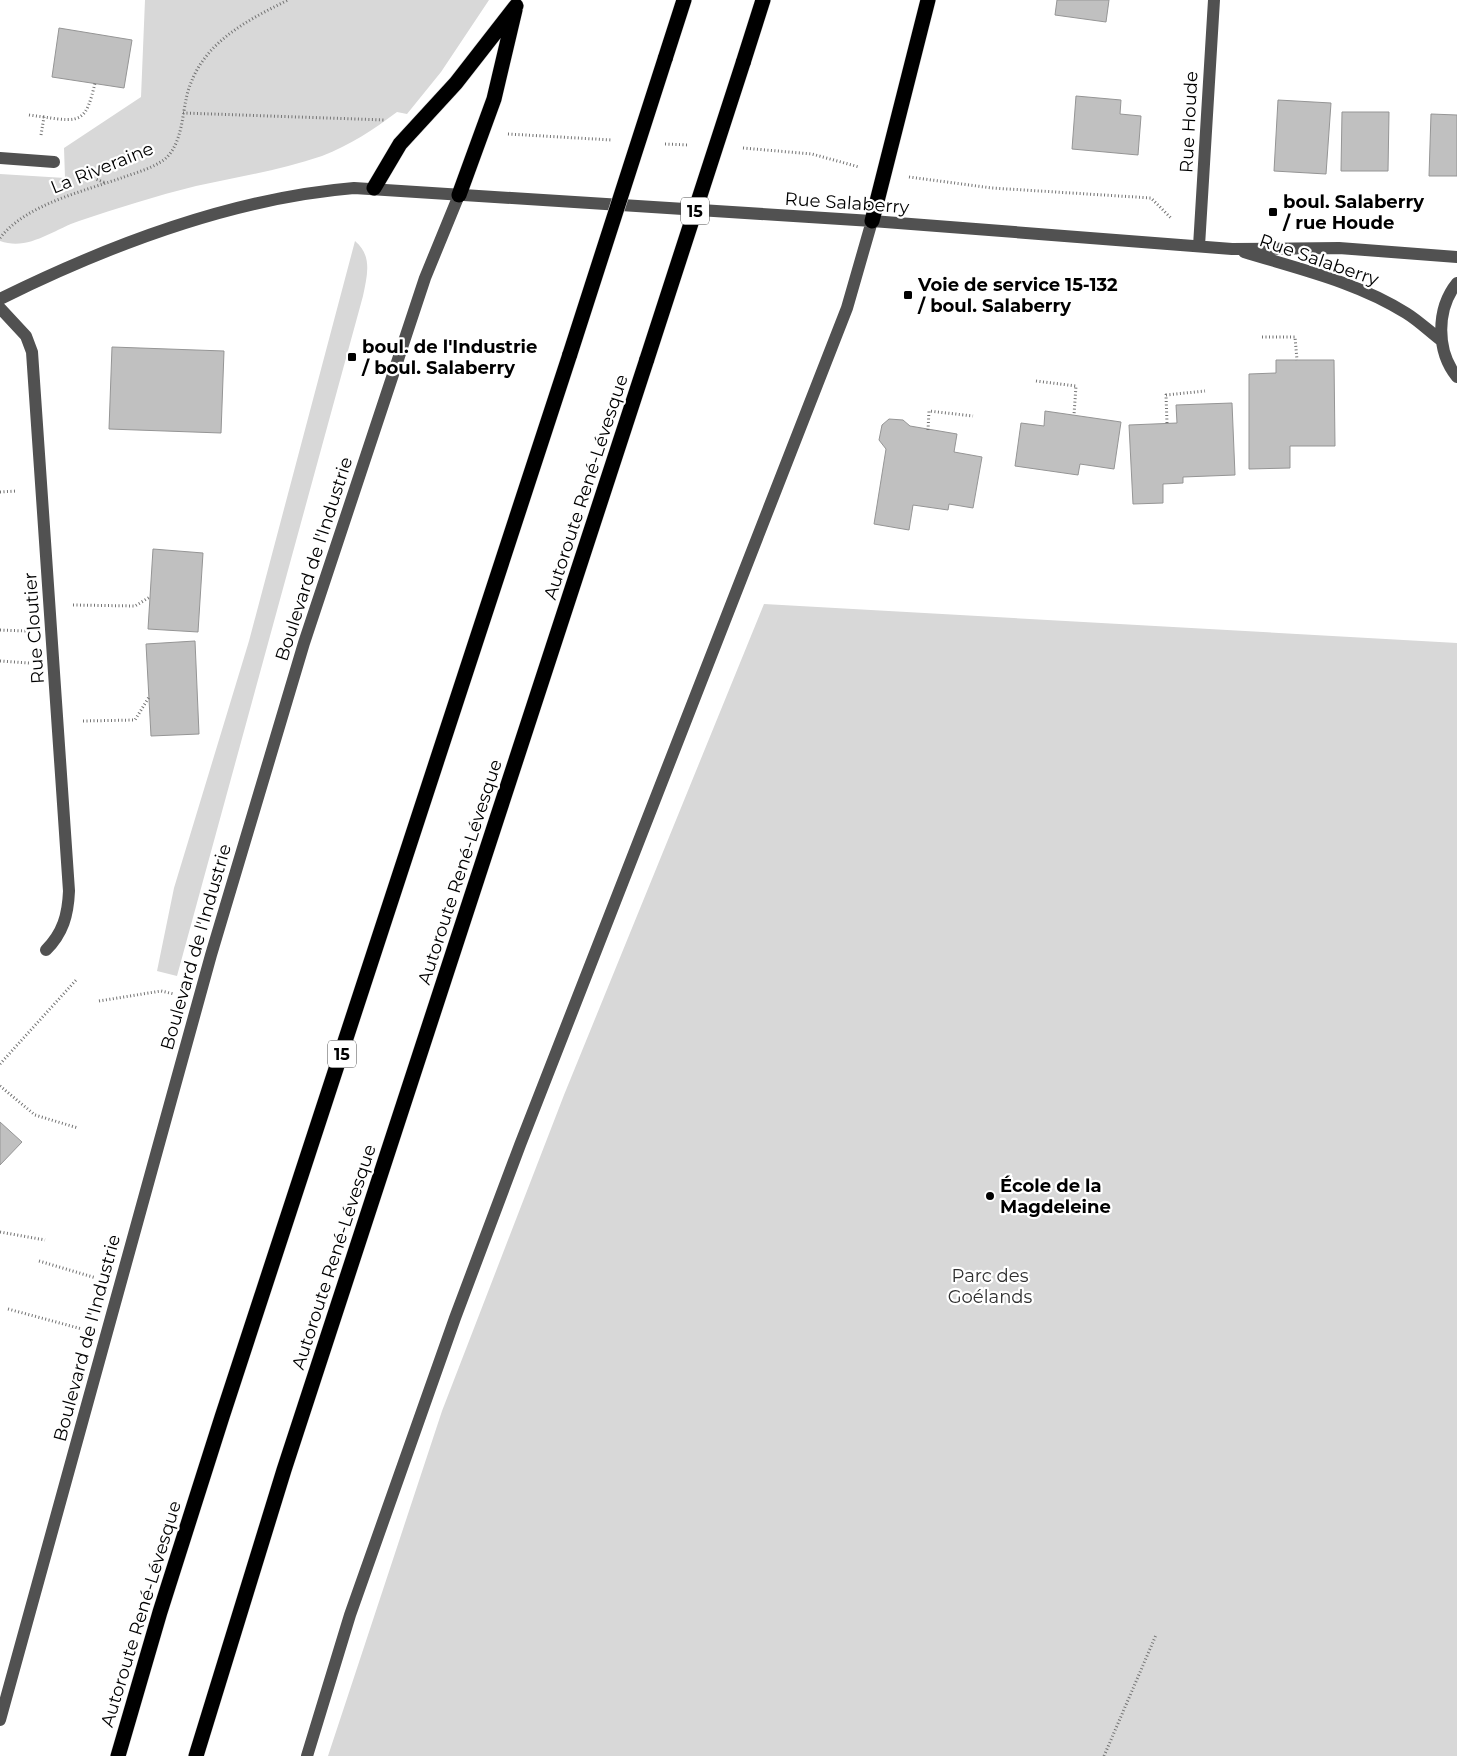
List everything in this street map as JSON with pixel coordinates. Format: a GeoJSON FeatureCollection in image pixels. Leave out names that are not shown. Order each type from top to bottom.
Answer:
{"type":"FeatureCollection","features":[{"type":"Feature","properties":{"kind":"highway","name":"Autoroute René-Lévesque"},"geometry":{"type":"LineString","coordinates":[[118,1756],[160,1612],[219,1426],[684,0]]}},
{"type":"Feature","properties":{"kind":"highway","name":"Autoroute René-Lévesque"},"geometry":{"type":"LineString","coordinates":[[196,1756],[284,1470],[763,0]]}},
{"type":"Feature","properties":{"kind":"highway"},"geometry":{"type":"LineString","coordinates":[[872,222],[928,0]]}},
{"type":"Feature","properties":{"kind":"highway"},"geometry":{"type":"LineString","coordinates":[[374,188],[400,144],[456,83],[517,3]]}},
{"type":"Feature","properties":{"kind":"highway"},"geometry":{"type":"LineString","coordinates":[[460,195],[494,99],[517,3]]}},
{"type":"Feature","properties":{"kind":"street","name":"Rue Houde"},"geometry":{"type":"LineString","coordinates":[[1199,246],[1214,0]]}},
{"type":"Feature","properties":{"kind":"street"},"geometry":{"type":"LineString","coordinates":[[0,158],[54,162]]}},
{"type":"Feature","properties":{"kind":"street","name":"Rue Salaberry"},"geometry":{"type":"LineString","coordinates":[[0,299],[81,261],[181,224],[290,198],[339,190],[374,188],[1232,249],[1339,248],[1457,257]]}},
{"type":"Feature","properties":{"kind":"street","name":"Boulevard de l'Industrie"},"geometry":{"type":"LineString","coordinates":[[0,1720],[210,955],[304,643],[425,278],[460,195]]}},
{"type":"Feature","properties":{"kind":"street"},"geometry":{"type":"LineString","coordinates":[[307,1756],[350,1614],[455,1318],[520,1145],[847,308],[872,222]]}},
{"type":"Feature","properties":{"kind":"street","name":"Rue Salaberry"},"geometry":{"type":"LineString","coordinates":[[1232,249],[1334,279],[1368,294],[1406,313],[1442,342]]}},
{"type":"Feature","properties":{"kind":"street"},"geometry":{"type":"LineString","coordinates":[[1457,283],[1444,308],[1442,342],[1448,363],[1457,377]]}},
{"type":"Feature","properties":{"kind":"street","name":"Rue Cloutier"},"geometry":{"type":"LineString","coordinates":[[0,308],[26,336],[32,352],[69,905],[62,932],[46,950]]}},
{"type":"Feature","properties":{"kind":"path","name":"La Riveraine"},"geometry":{"type":"LineString","coordinates":[[0,238],[8,229],[38,209],[57,200],[146,170],[168,156],[180,132],[188,93],[196,74],[216,43],[248,20],[288,0]]}},
{"type":"Feature","properties":{"kind":"path"},"geometry":{"type":"LineString","coordinates":[[29,115],[67,121],[81,118],[89,109],[95,83]]}},
{"type":"Feature","properties":{"kind":"path"},"geometry":{"type":"LineString","coordinates":[[183,113],[386,120]]}},
{"type":"Feature","properties":{"kind":"path"},"geometry":{"type":"LineString","coordinates":[[38,160],[44,116]]}},
{"type":"Feature","properties":{"kind":"path"},"geometry":{"type":"LineString","coordinates":[[509,134],[617,141]]}},
{"type":"Feature","properties":{"kind":"path"},"geometry":{"type":"LineString","coordinates":[[656,143],[695,146]]}},
{"type":"Feature","properties":{"kind":"path"},"geometry":{"type":"LineString","coordinates":[[734,148],[827,156],[843,164]]}},
{"type":"Feature","properties":{"kind":"path"},"geometry":{"type":"LineString","coordinates":[[54,162],[66,165],[85,177],[106,184]]}},
{"type":"Feature","properties":{"kind":"path","name":"Rue Salaberry"},"geometry":{"type":"LineString","coordinates":[[931,182],[1151,198]]}},
{"type":"Feature","properties":{"kind":"path"},"geometry":{"type":"LineString","coordinates":[[1262,337],[1295,337],[1297,360]]}},
{"type":"Feature","properties":{"kind":"path"},"geometry":{"type":"LineString","coordinates":[[1036,381],[1076,386],[1074,415]]}},
{"type":"Feature","properties":{"kind":"path"},"geometry":{"type":"LineString","coordinates":[[1167,423],[1166,395],[1205,391]]}},
{"type":"Feature","properties":{"kind":"path"},"geometry":{"type":"LineString","coordinates":[[928,430],[929,411],[973,416]]}},
{"type":"Feature","properties":{"kind":"path"},"geometry":{"type":"LineString","coordinates":[[50,604],[135,606],[150,596]]}},
{"type":"Feature","properties":{"kind":"path"},"geometry":{"type":"LineString","coordinates":[[58,722],[135,720],[148,697]]}},
{"type":"Feature","properties":{"kind":"path"},"geometry":{"type":"LineString","coordinates":[[0,1064],[77,979]]}},
{"type":"Feature","properties":{"kind":"path"},"geometry":{"type":"LineString","coordinates":[[99,1001],[161,991],[177,995]]}},
{"type":"Feature","properties":{"kind":"path"},"geometry":{"type":"LineString","coordinates":[[0,1086],[35,1115],[78,1128]]}},
{"type":"Feature","properties":{"kind":"path"},"geometry":{"type":"LineString","coordinates":[[0,1232],[45,1240]]}},
{"type":"Feature","properties":{"kind":"path"},"geometry":{"type":"LineString","coordinates":[[39,1260],[98,1279]]}},
{"type":"Feature","properties":{"kind":"path"},"geometry":{"type":"LineString","coordinates":[[8,1309],[84,1330]]}},
{"type":"Feature","properties":{"kind":"path"},"geometry":{"type":"LineString","coordinates":[[1104,1756],[1156,1635]]}},
{"type":"Feature","properties":{"kind":"green space"},"geometry":{"type":"Polygon","coordinates":[[[145,0],[489,0],[441,72],[407,114],[397,112],[370,131],[342,147],[322,156],[291,165],[196,186],[137,202],[79,221],[31,241],[11,243],[0,241],[0,174],[65,178],[64,148],[141,97],[145,0]]]}},
{"type":"Feature","properties":{"kind":"green space"},"geometry":{"type":"Polygon","coordinates":[[[355,241],[361,247],[366,260],[367,274],[363,296],[177,976],[157,971],[174,888],[249,641],[355,241]]]}},
{"type":"Feature","properties":{"kind":"green space","name":"Parc des Goélands"},"geometry":{"type":"Polygon","coordinates":[[[764,604],[1457,643],[1457,1756],[328,1756],[442,1411],[564,1095],[764,604]]]}},
{"type":"Feature","properties":{"kind":"building"},"geometry":{"type":"Polygon","coordinates":[[[1057,0],[1109,0],[1106,22],[1055,15],[1057,0]]]}},
{"type":"Feature","properties":{"kind":"building"},"geometry":{"type":"Polygon","coordinates":[[[59,28],[132,40],[124,88],[52,77],[59,28]]]}},
{"type":"Feature","properties":{"kind":"building"},"geometry":{"type":"Polygon","coordinates":[[[1076,96],[1121,100],[1120,114],[1141,116],[1138,155],[1072,149],[1076,96]]]}},
{"type":"Feature","properties":{"kind":"building"},"geometry":{"type":"Polygon","coordinates":[[[1278,100],[1331,103],[1326,174],[1274,171],[1278,100]]]}},
{"type":"Feature","properties":{"kind":"building"},"geometry":{"type":"Polygon","coordinates":[[[1342,112],[1389,112],[1388,171],[1341,171],[1342,112]]]}},
{"type":"Feature","properties":{"kind":"building"},"geometry":{"type":"Polygon","coordinates":[[[1431,114],[1457,115],[1457,176],[1429,176],[1431,114]]]}},
{"type":"Feature","properties":{"kind":"building"},"geometry":{"type":"Polygon","coordinates":[[[112,347],[224,351],[221,433],[109,429],[112,347]]]}},
{"type":"Feature","properties":{"kind":"building"},"geometry":{"type":"Polygon","coordinates":[[[1276,360],[1334,360],[1335,446],[1290,446],[1290,468],[1249,469],[1249,374],[1276,373],[1276,360]]]}},
{"type":"Feature","properties":{"kind":"building"},"geometry":{"type":"Polygon","coordinates":[[[1232,403],[1235,475],[1183,477],[1183,483],[1163,484],[1163,503],[1133,504],[1129,425],[1177,423],[1176,405],[1232,403]]]}},
{"type":"Feature","properties":{"kind":"building"},"geometry":{"type":"Polygon","coordinates":[[[1045,411],[1121,422],[1114,469],[1080,464],[1078,475],[1015,466],[1021,423],[1044,426],[1045,411]]]}},
{"type":"Feature","properties":{"kind":"building"},"geometry":{"type":"Polygon","coordinates":[[[889,419],[903,420],[910,426],[957,434],[954,452],[982,457],[973,508],[949,504],[948,510],[913,505],[909,530],[874,524],[886,449],[879,440],[882,425],[889,419]]]}},
{"type":"Feature","properties":{"kind":"building"},"geometry":{"type":"Polygon","coordinates":[[[153,549],[203,553],[198,632],[148,629],[153,549]]]}},
{"type":"Feature","properties":{"kind":"building"},"geometry":{"type":"Polygon","coordinates":[[[195,641],[199,734],[151,736],[146,644],[195,641]]]}},
{"type":"Feature","properties":{"kind":"building"},"geometry":{"type":"Polygon","coordinates":[[[0,1122],[22,1142],[0,1165],[0,1122]]]}},
{"type":"Feature","properties":{"kind":"place","name":"boul. Salaberry / rue Houde"},"geometry":{"type":"Point","coordinates":[1273,212]}},
{"type":"Feature","properties":{"kind":"place","name":"Voie de service 15-132 / boul. Salaberry"},"geometry":{"type":"Point","coordinates":[908,295]}},
{"type":"Feature","properties":{"kind":"place","name":"boul. de l'Industrie / boul. Salaberry"},"geometry":{"type":"Point","coordinates":[352,357]}},
{"type":"Feature","properties":{"kind":"place","name":"École de la Magdeleine"},"geometry":{"type":"Point","coordinates":[990,1196]}}]}
